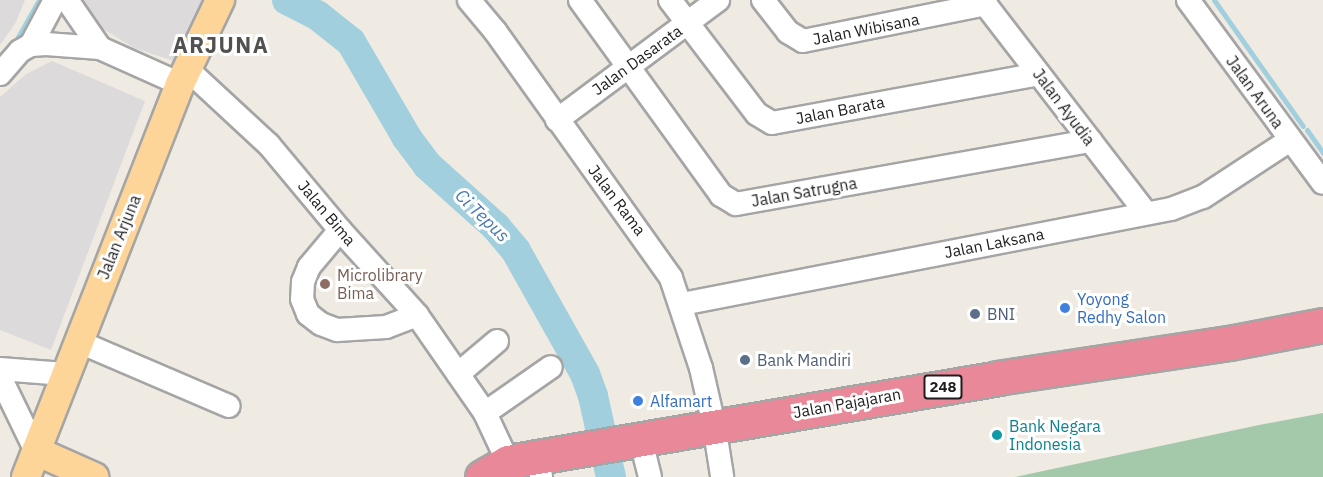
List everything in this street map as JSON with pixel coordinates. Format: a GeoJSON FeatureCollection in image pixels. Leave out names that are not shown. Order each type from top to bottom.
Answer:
{"type":"FeatureCollection","features":[{"type":"Feature","properties":{"kind":"highway","name":"Jalan Pajajaran"},"geometry":{"type":"LineString","coordinates":[[521,474],[607,455],[1323,325]]}},
{"type":"Feature","properties":{"kind":"highway","name":"Jalan Pajajaran"},"geometry":{"type":"LineString","coordinates":[[607,455],[647,467],[716,435],[1160,376],[1323,345]]}},
{"type":"Feature","properties":{"kind":"main road","name":"Jalan Arjuna"},"geometry":{"type":"LineString","coordinates":[[31,464],[77,341],[184,77],[220,0]]}},
{"type":"Feature","properties":{"kind":"main road"},"geometry":{"type":"LineString","coordinates":[[31,464],[94,477]]}},
{"type":"Feature","properties":{"kind":"street"},"geometry":{"type":"LineString","coordinates":[[0,74],[20,51],[31,45],[55,0]]}},
{"type":"Feature","properties":{"kind":"street"},"geometry":{"type":"LineString","coordinates":[[67,0],[100,48]]}},
{"type":"Feature","properties":{"kind":"street","name":"Jalan Rama"},"geometry":{"type":"LineString","coordinates":[[469,0],[495,31],[557,120],[647,241],[671,278],[682,304],[716,435],[722,477]]}},
{"type":"Feature","properties":{"kind":"street","name":"Jalan Satrugna"},"geometry":{"type":"LineString","coordinates":[[580,0],[721,195],[735,204],[1090,141]]}},
{"type":"Feature","properties":{"kind":"street","name":"Jalan Barata"},"geometry":{"type":"LineString","coordinates":[[670,0],[757,114],[772,123],[1039,74]]}},
{"type":"Feature","properties":{"kind":"street","name":"Jalan Dasarata"},"geometry":{"type":"LineString","coordinates":[[557,120],[717,0]]}},
{"type":"Feature","properties":{"kind":"street","name":"Jalan Wibisana"},"geometry":{"type":"LineString","coordinates":[[763,0],[788,32],[803,41],[984,2]]}},
{"type":"Feature","properties":{"kind":"street","name":"Jalan Aruna"},"geometry":{"type":"LineString","coordinates":[[1188,0],[1323,183]]}},
{"type":"Feature","properties":{"kind":"street","name":"Jalan Ayudia"},"geometry":{"type":"LineString","coordinates":[[984,2],[1146,213]]}},
{"type":"Feature","properties":{"kind":"street","name":"Jalan Bima"},"geometry":{"type":"LineString","coordinates":[[31,45],[100,48],[184,77],[269,145],[340,230],[417,315],[485,413],[521,474]]}},
{"type":"Feature","properties":{"kind":"street","name":"Jalan Laksana"},"geometry":{"type":"LineString","coordinates":[[682,304],[1171,209],[1203,197],[1290,140]]}},
{"type":"Feature","properties":{"kind":"street"},"geometry":{"type":"LineString","coordinates":[[340,230],[309,267],[303,282],[302,299],[308,314],[321,324],[337,330],[386,327],[417,315]]}},
{"type":"Feature","properties":{"kind":"street"},"geometry":{"type":"LineString","coordinates":[[77,341],[229,406]]}},
{"type":"Feature","properties":{"kind":"street"},"geometry":{"type":"LineString","coordinates":[[458,374],[497,341]]}},
{"type":"Feature","properties":{"kind":"street"},"geometry":{"type":"LineString","coordinates":[[485,413],[551,367]]}},
{"type":"Feature","properties":{"kind":"street"},"geometry":{"type":"LineString","coordinates":[[0,369],[65,374]]}},
{"type":"Feature","properties":{"kind":"street"},"geometry":{"type":"LineString","coordinates":[[0,377],[31,464]]}},
{"type":"Feature","properties":{"kind":"shaded area"},"geometry":{"type":"Polygon","coordinates":[[[0,0],[25,0],[16,22],[0,45],[0,0]]]}},
{"type":"Feature","properties":{"kind":"shaded area"},"geometry":{"type":"Polygon","coordinates":[[[80,0],[204,0],[174,61],[134,48],[97,25],[80,0]]]}},
{"type":"Feature","properties":{"kind":"shaded area"},"geometry":{"type":"Polygon","coordinates":[[[52,61],[145,101],[51,350],[0,330],[0,97],[26,74],[52,61]]]}},
{"type":"Feature","properties":{"kind":"green space"},"geometry":{"type":"Polygon","coordinates":[[[1323,413],[1323,477],[1015,477],[1259,425],[1323,413]]]}},
{"type":"Feature","properties":{"kind":"waterway"},"geometry":{"type":"LineString","coordinates":[[14,44],[39,0]]}},
{"type":"Feature","properties":{"kind":"waterway","name":"Ci Tepus"},"geometry":{"type":"LineString","coordinates":[[287,0],[317,15],[351,42],[407,138],[427,165],[496,227],[516,251],[585,374],[593,396],[611,477]]}},
{"type":"Feature","properties":{"kind":"waterway"},"geometry":{"type":"LineString","coordinates":[[1214,0],[1303,126]]}},
{"type":"Feature","properties":{"kind":"waterway"},"geometry":{"type":"LineString","coordinates":[[1307,130],[1323,153]]}},
{"type":"Feature","properties":{"kind":"place","name":"Microlibrary Bima"},"geometry":{"type":"Point","coordinates":[325,284]}},
{"type":"Feature","properties":{"kind":"place","name":"Yoyong Redhy Salon"},"geometry":{"type":"Point","coordinates":[1065,308]}},
{"type":"Feature","properties":{"kind":"place","name":"BNI"},"geometry":{"type":"Point","coordinates":[975,314]}},
{"type":"Feature","properties":{"kind":"place","name":"Bank Mandiri"},"geometry":{"type":"Point","coordinates":[745,360]}},
{"type":"Feature","properties":{"kind":"place","name":"Alfamart"},"geometry":{"type":"Point","coordinates":[638,401]}},
{"type":"Feature","properties":{"kind":"place","name":"Bank Negara Indonesia"},"geometry":{"type":"Point","coordinates":[997,435]}},
{"type":"Feature","properties":{"kind":"district","name":"ARJUNA"},"geometry":{"type":"Point","coordinates":[221,45]}}]}
